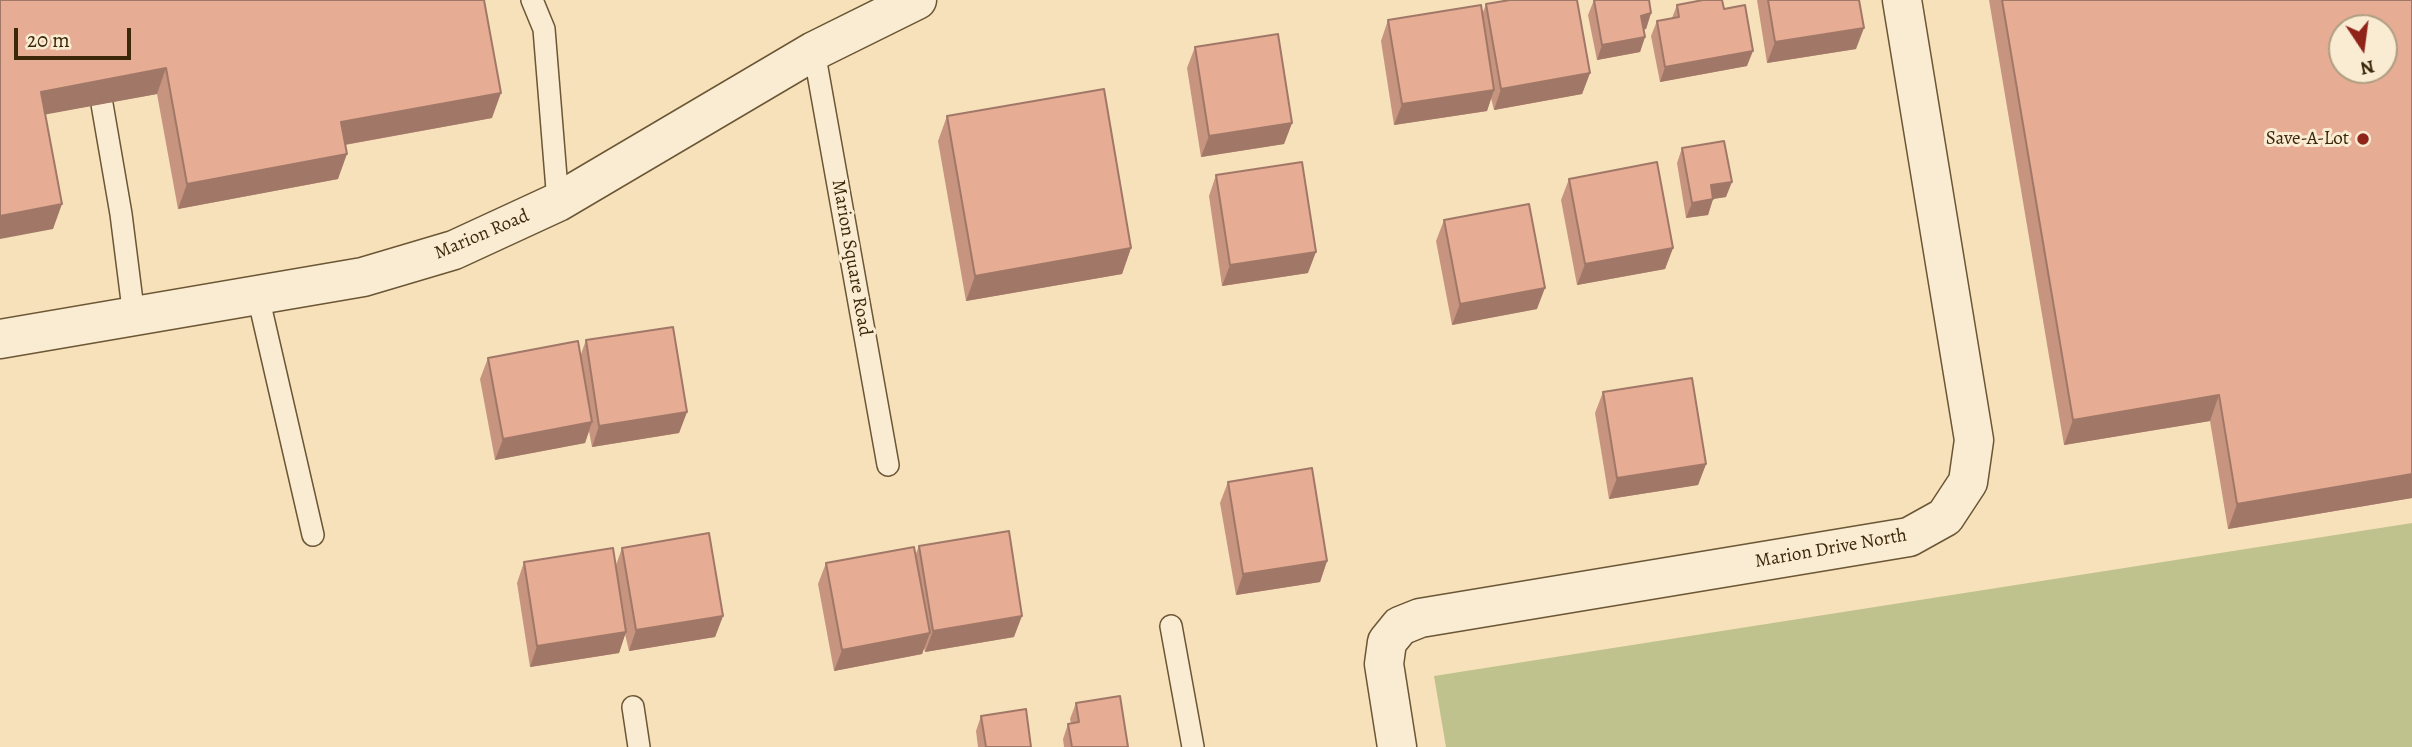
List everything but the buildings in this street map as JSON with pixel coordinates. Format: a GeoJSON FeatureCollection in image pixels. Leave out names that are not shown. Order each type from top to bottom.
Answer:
{"type":"FeatureCollection","features":[{"type":"Feature","properties":{"kind":"street","name":"Marion Road"},"geometry":{"type":"LineString","coordinates":[[0,339],[363,277],[454,250],[558,202],[814,51],[917,0]]}},
{"type":"Feature","properties":{"kind":"street","name":"Marion Drive North"},"geometry":{"type":"LineString","coordinates":[[1397,747],[1384,664],[1387,642],[1400,626],[1420,618],[1909,537],[1945,517],[1969,482],[1974,440],[1902,0]]}},
{"type":"Feature","properties":{"kind":"lane"},"geometry":{"type":"LineString","coordinates":[[532,0],[544,29],[558,202]]}},
{"type":"Feature","properties":{"kind":"lane","name":"Marion Square Road"},"geometry":{"type":"LineString","coordinates":[[814,51],[888,466]]}},
{"type":"Feature","properties":{"kind":"lane"},"geometry":{"type":"LineString","coordinates":[[102,103],[121,214],[134,317]]}},
{"type":"Feature","properties":{"kind":"lane"},"geometry":{"type":"LineString","coordinates":[[258,296],[313,535]]}},
{"type":"Feature","properties":{"kind":"lane"},"geometry":{"type":"LineString","coordinates":[[1171,626],[1193,747]]}},
{"type":"Feature","properties":{"kind":"lane"},"geometry":{"type":"LineString","coordinates":[[633,707],[639,747]]}},
{"type":"Feature","properties":{"kind":"green space"},"geometry":{"type":"Polygon","coordinates":[[[2412,523],[2412,747],[1446,747],[1434,676],[2412,523]]]}},
{"type":"Feature","properties":{"kind":"place","name":"Save-A-Lot"},"geometry":{"type":"Point","coordinates":[2363,139]}}]}
